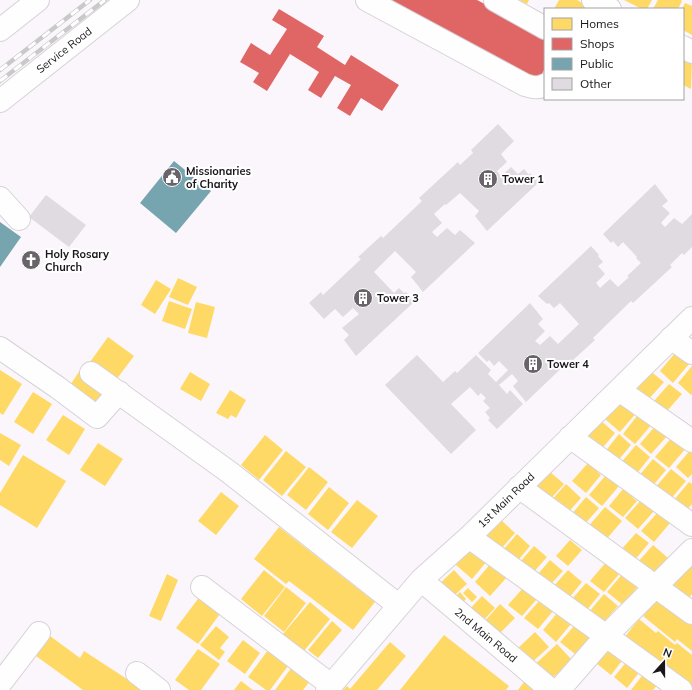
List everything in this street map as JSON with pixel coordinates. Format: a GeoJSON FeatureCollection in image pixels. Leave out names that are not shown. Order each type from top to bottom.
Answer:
{"type":"FeatureCollection","features":[{"type":"Feature","properties":{"kind":"main road"},"geometry":{"type":"LineString","coordinates":[[0,30],[38,0]]}},
{"type":"Feature","properties":{"kind":"main road","name":"Service Road"},"geometry":{"type":"LineString","coordinates":[[0,101],[128,0]]}},
{"type":"Feature","properties":{"kind":"main road"},"geometry":{"type":"LineString","coordinates":[[367,0],[525,84],[534,87],[544,86]]}},
{"type":"Feature","properties":{"kind":"main road"},"geometry":{"type":"LineString","coordinates":[[495,0],[544,27]]}},
{"type":"Feature","properties":{"kind":"main road"},"geometry":{"type":"LineString","coordinates":[[593,0],[608,8]]}},
{"type":"Feature","properties":{"kind":"main road"},"geometry":{"type":"LineString","coordinates":[[0,198],[19,219]]}},
{"type":"Feature","properties":{"kind":"main road","name":"1st Main Road"},"geometry":{"type":"LineString","coordinates":[[329,687],[421,580],[469,537],[692,318]]}},
{"type":"Feature","properties":{"kind":"main road"},"geometry":{"type":"LineString","coordinates":[[671,338],[692,353]]}},
{"type":"Feature","properties":{"kind":"main road"},"geometry":{"type":"LineString","coordinates":[[0,348],[58,387],[97,417],[119,392]]}},
{"type":"Feature","properties":{"kind":"main road"},"geometry":{"type":"LineString","coordinates":[[91,373],[229,472],[398,605]]}},
{"type":"Feature","properties":{"kind":"main road"},"geometry":{"type":"LineString","coordinates":[[619,390],[692,441]]}},
{"type":"Feature","properties":{"kind":"main road"},"geometry":{"type":"LineString","coordinates":[[570,437],[692,525]]}},
{"type":"Feature","properties":{"kind":"main road"},"geometry":{"type":"LineString","coordinates":[[519,487],[654,587],[692,613]]}},
{"type":"Feature","properties":{"kind":"main road"},"geometry":{"type":"LineString","coordinates":[[469,537],[681,690]]}},
{"type":"Feature","properties":{"kind":"main road"},"geometry":{"type":"LineString","coordinates":[[559,690],[606,636],[692,550]]}},
{"type":"Feature","properties":{"kind":"main road","name":"2nd Main Road"},"geometry":{"type":"LineString","coordinates":[[421,580],[551,690]]}},
{"type":"Feature","properties":{"kind":"main road"},"geometry":{"type":"LineString","coordinates":[[202,587],[329,687]]}},
{"type":"Feature","properties":{"kind":"main road"},"geometry":{"type":"LineString","coordinates":[[0,684],[39,633]]}},
{"type":"Feature","properties":{"kind":"main road"},"geometry":{"type":"LineString","coordinates":[[138,674],[159,690]]}},
{"type":"Feature","properties":{"kind":"building: Homes"},"geometry":{"type":"Polygon","coordinates":[[[519,0],[529,0],[527,4],[519,0]]]}},
{"type":"Feature","properties":{"kind":"building: Homes"},"geometry":{"type":"Polygon","coordinates":[[[559,0],[577,0],[586,5],[584,8],[555,8],[559,0]]]}},
{"type":"Feature","properties":{"kind":"building: Homes"},"geometry":{"type":"Polygon","coordinates":[[[624,0],[652,0],[648,8],[640,8],[624,0]]]}},
{"type":"Feature","properties":{"kind":"building: Homes"},"geometry":{"type":"Polygon","coordinates":[[[658,0],[682,1],[678,8],[654,8],[658,0]]]}},
{"type":"Feature","properties":{"kind":"building: Homes"},"geometry":{"type":"Polygon","coordinates":[[[685,3],[692,6],[692,35],[684,31],[684,8],[682,8],[685,3]]]}},
{"type":"Feature","properties":{"kind":"building: Homes"},"geometry":{"type":"Polygon","coordinates":[[[684,57],[692,58],[691,89],[684,86],[684,57]]]}},
{"type":"Feature","properties":{"kind":"building: Homes"},"geometry":{"type":"Polygon","coordinates":[[[178,278],[197,287],[188,305],[169,297],[178,278]]]}},
{"type":"Feature","properties":{"kind":"building: Homes"},"geometry":{"type":"Polygon","coordinates":[[[156,280],[171,289],[155,314],[141,305],[156,280]]]}},
{"type":"Feature","properties":{"kind":"building: Homes"},"geometry":{"type":"Polygon","coordinates":[[[169,301],[192,309],[185,329],[162,321],[169,301]]]}},
{"type":"Feature","properties":{"kind":"building: Homes"},"geometry":{"type":"Polygon","coordinates":[[[196,302],[215,307],[207,338],[188,333],[196,302]]]}},
{"type":"Feature","properties":{"kind":"building: Homes"},"geometry":{"type":"Polygon","coordinates":[[[108,337],[134,356],[116,380],[90,362],[108,337]]]}},
{"type":"Feature","properties":{"kind":"building: Homes"},"geometry":{"type":"Polygon","coordinates":[[[675,353],[689,364],[673,383],[660,371],[675,353]]]}},
{"type":"Feature","properties":{"kind":"building: Homes"},"geometry":{"type":"Polygon","coordinates":[[[692,366],[692,394],[691,395],[678,383],[692,366]]]}},
{"type":"Feature","properties":{"kind":"building: Homes"},"geometry":{"type":"Polygon","coordinates":[[[0,370],[22,384],[3,415],[0,413],[0,370]]]}},
{"type":"Feature","properties":{"kind":"building: Homes"},"geometry":{"type":"Polygon","coordinates":[[[80,370],[109,389],[95,410],[67,390],[80,370]]]}},
{"type":"Feature","properties":{"kind":"building: Homes"},"geometry":{"type":"Polygon","coordinates":[[[649,370],[664,382],[647,401],[633,389],[649,370]]]}},
{"type":"Feature","properties":{"kind":"building: Homes"},"geometry":{"type":"Polygon","coordinates":[[[190,372],[210,384],[201,401],[180,389],[190,372]]]}},
{"type":"Feature","properties":{"kind":"building: Homes"},"geometry":{"type":"Polygon","coordinates":[[[669,384],[682,394],[666,412],[654,401],[669,384]]]}},
{"type":"Feature","properties":{"kind":"building: Homes"},"geometry":{"type":"Polygon","coordinates":[[[230,390],[246,400],[236,418],[231,415],[228,419],[216,413],[230,390]]]}},
{"type":"Feature","properties":{"kind":"building: Homes"},"geometry":{"type":"Polygon","coordinates":[[[33,392],[52,404],[33,434],[14,422],[33,392]]]}},
{"type":"Feature","properties":{"kind":"building: Homes"},"geometry":{"type":"Polygon","coordinates":[[[622,399],[637,412],[620,432],[605,419],[622,399]]]}},
{"type":"Feature","properties":{"kind":"building: Homes"},"geometry":{"type":"Polygon","coordinates":[[[640,412],[653,423],[635,444],[623,434],[640,412]]]}},
{"type":"Feature","properties":{"kind":"building: Homes"},"geometry":{"type":"Polygon","coordinates":[[[63,415],[85,429],[69,455],[46,440],[63,415]]]}},
{"type":"Feature","properties":{"kind":"building: Homes"},"geometry":{"type":"Polygon","coordinates":[[[600,420],[615,433],[599,452],[584,439],[600,420]]]}},
{"type":"Feature","properties":{"kind":"building: Homes"},"geometry":{"type":"Polygon","coordinates":[[[656,425],[668,435],[651,454],[640,444],[656,425]]]}},
{"type":"Feature","properties":{"kind":"building: Homes"},"geometry":{"type":"Polygon","coordinates":[[[0,433],[21,445],[9,466],[0,460],[0,433]]]}},
{"type":"Feature","properties":{"kind":"building: Homes"},"geometry":{"type":"Polygon","coordinates":[[[619,434],[631,445],[616,463],[604,453],[619,434]]]}},
{"type":"Feature","properties":{"kind":"building: Homes"},"geometry":{"type":"Polygon","coordinates":[[[265,435],[283,450],[259,480],[241,465],[265,435]]]}},
{"type":"Feature","properties":{"kind":"building: Homes"},"geometry":{"type":"Polygon","coordinates":[[[673,436],[687,447],[669,468],[655,457],[673,436]]]}},
{"type":"Feature","properties":{"kind":"building: Homes"},"geometry":{"type":"Polygon","coordinates":[[[98,443],[123,459],[105,486],[80,470],[98,443]]]}},
{"type":"Feature","properties":{"kind":"building: Homes"},"geometry":{"type":"Polygon","coordinates":[[[636,445],[650,457],[634,477],[619,465],[636,445]]]}},
{"type":"Feature","properties":{"kind":"building: Homes"},"geometry":{"type":"Polygon","coordinates":[[[692,448],[692,474],[688,478],[676,467],[692,448]]]}},
{"type":"Feature","properties":{"kind":"building: Homes"},"geometry":{"type":"Polygon","coordinates":[[[286,451],[306,467],[282,496],[263,480],[286,451]]]}},
{"type":"Feature","properties":{"kind":"building: Homes"},"geometry":{"type":"Polygon","coordinates":[[[23,455],[66,481],[37,528],[0,505],[0,493],[23,455]]]}},
{"type":"Feature","properties":{"kind":"building: Homes"},"geometry":{"type":"Polygon","coordinates":[[[653,459],[666,470],[651,488],[638,477],[653,459]]]}},
{"type":"Feature","properties":{"kind":"building: Homes"},"geometry":{"type":"Polygon","coordinates":[[[588,463],[601,475],[586,493],[572,481],[588,463]]]}},
{"type":"Feature","properties":{"kind":"building: Homes"},"geometry":{"type":"Polygon","coordinates":[[[309,467],[328,482],[306,510],[287,495],[309,467]]]}},
{"type":"Feature","properties":{"kind":"building: Homes"},"geometry":{"type":"Polygon","coordinates":[[[671,469],[686,481],[670,500],[655,488],[671,469]]]}},
{"type":"Feature","properties":{"kind":"building: Homes"},"geometry":{"type":"Polygon","coordinates":[[[549,471],[564,484],[546,504],[531,491],[549,471]]]}},
{"type":"Feature","properties":{"kind":"building: Homes"},"geometry":{"type":"Polygon","coordinates":[[[606,475],[619,486],[602,506],[589,495],[606,475]]]}},
{"type":"Feature","properties":{"kind":"building: Homes"},"geometry":{"type":"Polygon","coordinates":[[[689,482],[692,484],[692,504],[686,511],[673,501],[689,482]]]}},
{"type":"Feature","properties":{"kind":"building: Homes"},"geometry":{"type":"Polygon","coordinates":[[[566,484],[581,498],[564,517],[549,503],[566,484]]]}},
{"type":"Feature","properties":{"kind":"building: Homes"},"geometry":{"type":"Polygon","coordinates":[[[329,487],[349,503],[328,530],[308,514],[329,487]]]}},
{"type":"Feature","properties":{"kind":"building: Homes"},"geometry":{"type":"Polygon","coordinates":[[[623,489],[637,501],[623,517],[609,506],[623,489]]]}},
{"type":"Feature","properties":{"kind":"building: Homes"},"geometry":{"type":"Polygon","coordinates":[[[221,492],[239,506],[216,535],[198,521],[221,492]]]}},
{"type":"Feature","properties":{"kind":"building: Homes"},"geometry":{"type":"Polygon","coordinates":[[[586,497],[599,508],[584,525],[571,515],[586,497]]]}},
{"type":"Feature","properties":{"kind":"building: Homes"},"geometry":{"type":"Polygon","coordinates":[[[642,499],[655,510],[638,529],[625,518],[642,499]]]}},
{"type":"Feature","properties":{"kind":"building: Homes"},"geometry":{"type":"Polygon","coordinates":[[[357,500],[378,516],[352,548],[331,532],[357,500]]]}},
{"type":"Feature","properties":{"kind":"building: Homes"},"geometry":{"type":"Polygon","coordinates":[[[605,507],[622,521],[604,542],[587,528],[605,507]]]}},
{"type":"Feature","properties":{"kind":"building: Homes"},"geometry":{"type":"Polygon","coordinates":[[[658,512],[670,523],[654,542],[641,531],[658,512]]]}},
{"type":"Feature","properties":{"kind":"building: Homes"},"geometry":{"type":"Polygon","coordinates":[[[500,519],[515,533],[500,550],[485,537],[500,519]]]}},
{"type":"Feature","properties":{"kind":"building: Homes"},"geometry":{"type":"Polygon","coordinates":[[[279,527],[375,602],[353,630],[289,581],[286,584],[254,559],[279,527]]]}},
{"type":"Feature","properties":{"kind":"building: Homes"},"geometry":{"type":"Polygon","coordinates":[[[636,533],[649,543],[633,562],[620,551],[636,533]]]}},
{"type":"Feature","properties":{"kind":"building: Homes"},"geometry":{"type":"Polygon","coordinates":[[[517,534],[530,546],[516,563],[502,551],[517,534]]]}},
{"type":"Feature","properties":{"kind":"building: Homes"},"geometry":{"type":"Polygon","coordinates":[[[570,540],[582,550],[568,566],[556,556],[570,540]]]}},
{"type":"Feature","properties":{"kind":"building: Homes"},"geometry":{"type":"Polygon","coordinates":[[[653,545],[668,558],[652,576],[637,563],[653,545]]]}},
{"type":"Feature","properties":{"kind":"building: Homes"},"geometry":{"type":"Polygon","coordinates":[[[534,546],[547,557],[532,574],[519,563],[534,546]]]}},
{"type":"Feature","properties":{"kind":"building: Homes"},"geometry":{"type":"Polygon","coordinates":[[[472,547],[488,560],[472,579],[456,565],[472,547]]]}},
{"type":"Feature","properties":{"kind":"building: Homes"},"geometry":{"type":"Polygon","coordinates":[[[550,560],[563,571],[550,585],[538,574],[550,560]]]}},
{"type":"Feature","properties":{"kind":"building: Homes"},"geometry":{"type":"Polygon","coordinates":[[[607,561],[620,573],[604,592],[590,581],[607,561]]]}},
{"type":"Feature","properties":{"kind":"building: Homes"},"geometry":{"type":"Polygon","coordinates":[[[492,562],[508,576],[490,596],[475,582],[492,562]]]}},
{"type":"Feature","properties":{"kind":"building: Homes"},"geometry":{"type":"Polygon","coordinates":[[[690,565],[692,567],[692,594],[688,599],[672,586],[690,565]]]}},
{"type":"Feature","properties":{"kind":"building: Homes"},"geometry":{"type":"Polygon","coordinates":[[[264,570],[285,587],[262,616],[241,599],[264,570]]]}},
{"type":"Feature","properties":{"kind":"building: Homes"},"geometry":{"type":"Polygon","coordinates":[[[454,570],[467,584],[448,601],[436,587],[454,570]]]}},
{"type":"Feature","properties":{"kind":"building: Homes"},"geometry":{"type":"Polygon","coordinates":[[[568,570],[582,582],[568,599],[553,587],[568,570]]]}},
{"type":"Feature","properties":{"kind":"building: Homes"},"geometry":{"type":"Polygon","coordinates":[[[624,572],[639,585],[623,605],[607,592],[624,572]]]}},
{"type":"Feature","properties":{"kind":"building: Homes"},"geometry":{"type":"Polygon","coordinates":[[[167,574],[178,580],[161,621],[149,616],[167,574]]]}},
{"type":"Feature","properties":{"kind":"building: Homes"},"geometry":{"type":"Polygon","coordinates":[[[586,583],[600,594],[586,611],[572,599],[586,583]]]}},
{"type":"Feature","properties":{"kind":"building: Homes"},"geometry":{"type":"Polygon","coordinates":[[[286,587],[306,603],[284,632],[264,616],[286,587]]]}},
{"type":"Feature","properties":{"kind":"building: Homes"},"geometry":{"type":"Polygon","coordinates":[[[468,588],[477,597],[472,602],[463,593],[468,588]]]}},
{"type":"Feature","properties":{"kind":"building: Homes"},"geometry":{"type":"Polygon","coordinates":[[[523,588],[537,599],[522,616],[508,605],[523,588]]]}},
{"type":"Feature","properties":{"kind":"building: Homes"},"geometry":{"type":"Polygon","coordinates":[[[460,592],[466,599],[461,604],[455,597],[460,592]]]}},
{"type":"Feature","properties":{"kind":"building: Homes"},"geometry":{"type":"Polygon","coordinates":[[[604,594],[618,606],[602,624],[588,613],[604,594]]]}},
{"type":"Feature","properties":{"kind":"building: Homes"},"geometry":{"type":"Polygon","coordinates":[[[201,595],[222,611],[198,644],[176,628],[201,595]]]}},
{"type":"Feature","properties":{"kind":"building: Homes"},"geometry":{"type":"Polygon","coordinates":[[[482,596],[495,608],[479,625],[466,613],[482,596]]]}},
{"type":"Feature","properties":{"kind":"building: Homes"},"geometry":{"type":"Polygon","coordinates":[[[659,597],[692,619],[692,651],[677,639],[675,642],[643,616],[659,597]]]}},
{"type":"Feature","properties":{"kind":"building: Homes"},"geometry":{"type":"Polygon","coordinates":[[[540,600],[553,611],[538,629],[524,618],[540,600]]]}},
{"type":"Feature","properties":{"kind":"building: Homes"},"geometry":{"type":"Polygon","coordinates":[[[310,602],[330,619],[304,651],[283,634],[310,602]]]}},
{"type":"Feature","properties":{"kind":"building: Homes"},"geometry":{"type":"Polygon","coordinates":[[[500,604],[515,618],[498,635],[484,622],[500,604]]]}},
{"type":"Feature","properties":{"kind":"building: Homes"},"geometry":{"type":"Polygon","coordinates":[[[558,612],[571,624],[556,642],[543,630],[558,612]]]}},
{"type":"Feature","properties":{"kind":"building: Homes"},"geometry":{"type":"Polygon","coordinates":[[[639,619],[656,633],[658,631],[675,645],[677,643],[692,655],[692,689],[661,663],[624,638],[639,619]]]}},
{"type":"Feature","properties":{"kind":"building: Homes"},"geometry":{"type":"Polygon","coordinates":[[[332,621],[342,630],[318,658],[308,650],[332,621]]]}},
{"type":"Feature","properties":{"kind":"building: Homes"},"geometry":{"type":"Polygon","coordinates":[[[575,625],[589,638],[575,654],[560,642],[575,625]]]}},
{"type":"Feature","properties":{"kind":"building: Homes"},"geometry":{"type":"Polygon","coordinates":[[[216,626],[229,637],[220,648],[225,652],[219,660],[200,645],[216,626]]]}},
{"type":"Feature","properties":{"kind":"building: Homes"},"geometry":{"type":"Polygon","coordinates":[[[535,632],[549,647],[529,665],[516,650],[535,632]]]}},
{"type":"Feature","properties":{"kind":"building: Homes"},"geometry":{"type":"Polygon","coordinates":[[[444,635],[509,686],[506,690],[400,690],[444,635]]]}},
{"type":"Feature","properties":{"kind":"building: Homes"},"geometry":{"type":"Polygon","coordinates":[[[50,636],[80,658],[84,651],[130,681],[153,690],[83,690],[36,656],[50,636]]]}},
{"type":"Feature","properties":{"kind":"building: Homes"},"geometry":{"type":"Polygon","coordinates":[[[243,640],[260,653],[245,674],[227,661],[243,640]]]}},
{"type":"Feature","properties":{"kind":"building: Homes"},"geometry":{"type":"Polygon","coordinates":[[[390,642],[406,656],[377,690],[343,690],[347,686],[350,689],[390,642]]]}},
{"type":"Feature","properties":{"kind":"building: Homes"},"geometry":{"type":"Polygon","coordinates":[[[557,644],[572,660],[546,684],[531,668],[557,644]]]}},
{"type":"Feature","properties":{"kind":"building: Homes"},"geometry":{"type":"Polygon","coordinates":[[[271,646],[291,662],[270,690],[266,690],[248,677],[271,646]]]}},
{"type":"Feature","properties":{"kind":"building: Homes"},"geometry":{"type":"Polygon","coordinates":[[[610,646],[624,658],[611,675],[596,663],[610,646]]]}},
{"type":"Feature","properties":{"kind":"building: Homes"},"geometry":{"type":"Polygon","coordinates":[[[198,649],[220,664],[201,690],[189,690],[175,680],[198,649]]]}},
{"type":"Feature","properties":{"kind":"building: Homes"},"geometry":{"type":"Polygon","coordinates":[[[628,660],[641,670],[627,688],[614,677],[628,660]]]}},
{"type":"Feature","properties":{"kind":"building: Homes"},"geometry":{"type":"Polygon","coordinates":[[[295,663],[314,676],[303,690],[275,690],[295,663]]]}},
{"type":"Feature","properties":{"kind":"building: Homes"},"geometry":{"type":"Polygon","coordinates":[[[645,672],[659,683],[653,690],[631,690],[645,672]]]}},
{"type":"Feature","properties":{"kind":"building: Homes"},"geometry":{"type":"Polygon","coordinates":[[[241,681],[253,690],[234,690],[241,681]]]}},
{"type":"Feature","properties":{"kind":"building: Homes"},"geometry":{"type":"Polygon","coordinates":[[[524,682],[534,690],[518,690],[524,682]]]}},
{"type":"Feature","properties":{"kind":"building: Shops"},"geometry":{"type":"Polygon","coordinates":[[[381,0],[477,0],[544,34],[544,70],[538,82],[381,0]]]}},
{"type":"Feature","properties":{"kind":"building: Shops"},"geometry":{"type":"Polygon","coordinates":[[[279,9],[324,36],[317,47],[345,65],[351,55],[399,85],[382,111],[361,98],[350,116],[337,108],[351,85],[335,76],[321,98],[308,90],[319,72],[290,54],[267,91],[253,82],[259,73],[240,62],[251,43],[270,55],[287,29],[272,20],[279,9]]]}},
{"type":"Feature","properties":{"kind":"building: Public"},"geometry":{"type":"Polygon","coordinates":[[[174,161],[211,191],[176,233],[140,203],[174,161]]]}},
{"type":"Feature","properties":{"kind":"building: Public"},"geometry":{"type":"Polygon","coordinates":[[[0,222],[21,237],[0,267],[0,222]]]}},
{"type":"Feature","properties":{"kind":"building: Other"},"geometry":{"type":"Polygon","coordinates":[[[498,124],[514,141],[501,154],[507,162],[497,171],[501,176],[511,167],[518,174],[524,169],[529,175],[530,173],[539,182],[487,231],[475,216],[479,211],[460,193],[434,214],[442,223],[432,232],[437,237],[447,228],[455,235],[460,230],[475,243],[423,292],[411,277],[416,272],[395,251],[374,272],[394,293],[399,288],[404,293],[406,292],[415,301],[356,356],[344,340],[349,335],[342,328],[359,314],[353,308],[343,317],[335,309],[324,319],[309,303],[321,292],[323,295],[361,259],[358,257],[381,236],[383,238],[422,201],[419,198],[458,162],[460,165],[473,153],[471,150],[498,124]]]}},
{"type":"Feature","properties":{"kind":"building: Other"},"geometry":{"type":"Polygon","coordinates":[[[655,184],[668,201],[662,206],[670,213],[661,223],[665,227],[674,218],[682,224],[692,214],[692,247],[684,255],[682,253],[670,265],[672,267],[633,303],[631,301],[593,338],[595,340],[572,361],[571,359],[526,402],[513,386],[518,381],[512,374],[499,385],[507,394],[510,390],[523,404],[497,429],[488,420],[490,418],[485,412],[490,408],[483,401],[486,398],[481,393],[478,396],[470,387],[451,404],[476,430],[451,454],[385,385],[417,355],[443,382],[455,371],[457,373],[476,355],[491,370],[488,374],[496,382],[508,370],[499,361],[494,366],[489,360],[487,362],[478,353],[530,303],[543,319],[538,324],[545,331],[535,341],[540,345],[550,336],[558,344],[579,324],[560,303],[554,308],[538,296],[591,246],[603,262],[598,266],[605,274],[596,283],[600,288],[610,279],[618,287],[629,277],[627,276],[641,263],[623,242],[618,247],[613,241],[611,243],[603,234],[655,184]]]}},
{"type":"Feature","properties":{"kind":"building: Other"},"geometry":{"type":"Polygon","coordinates":[[[46,195],[86,225],[69,247],[29,217],[46,195]]]}},
{"type":"Feature","properties":{"kind":"railway"},"geometry":{"type":"LineString","coordinates":[[0,70],[90,0]]}},
{"type":"Feature","properties":{"kind":"railway"},"geometry":{"type":"LineString","coordinates":[[0,81],[105,0]]}},
{"type":"Feature","properties":{"kind":"place","name":"Missionaries of Charity"},"geometry":{"type":"Point","coordinates":[172,177]}},
{"type":"Feature","properties":{"kind":"place","name":"Tower 1"},"geometry":{"type":"Point","coordinates":[488,179]}},
{"type":"Feature","properties":{"kind":"place","name":"Holy Rosary Church"},"geometry":{"type":"Point","coordinates":[31,260]}},
{"type":"Feature","properties":{"kind":"place","name":"Tower 3"},"geometry":{"type":"Point","coordinates":[363,298]}},
{"type":"Feature","properties":{"kind":"place","name":"Tower 4"},"geometry":{"type":"Point","coordinates":[533,364]}}]}
